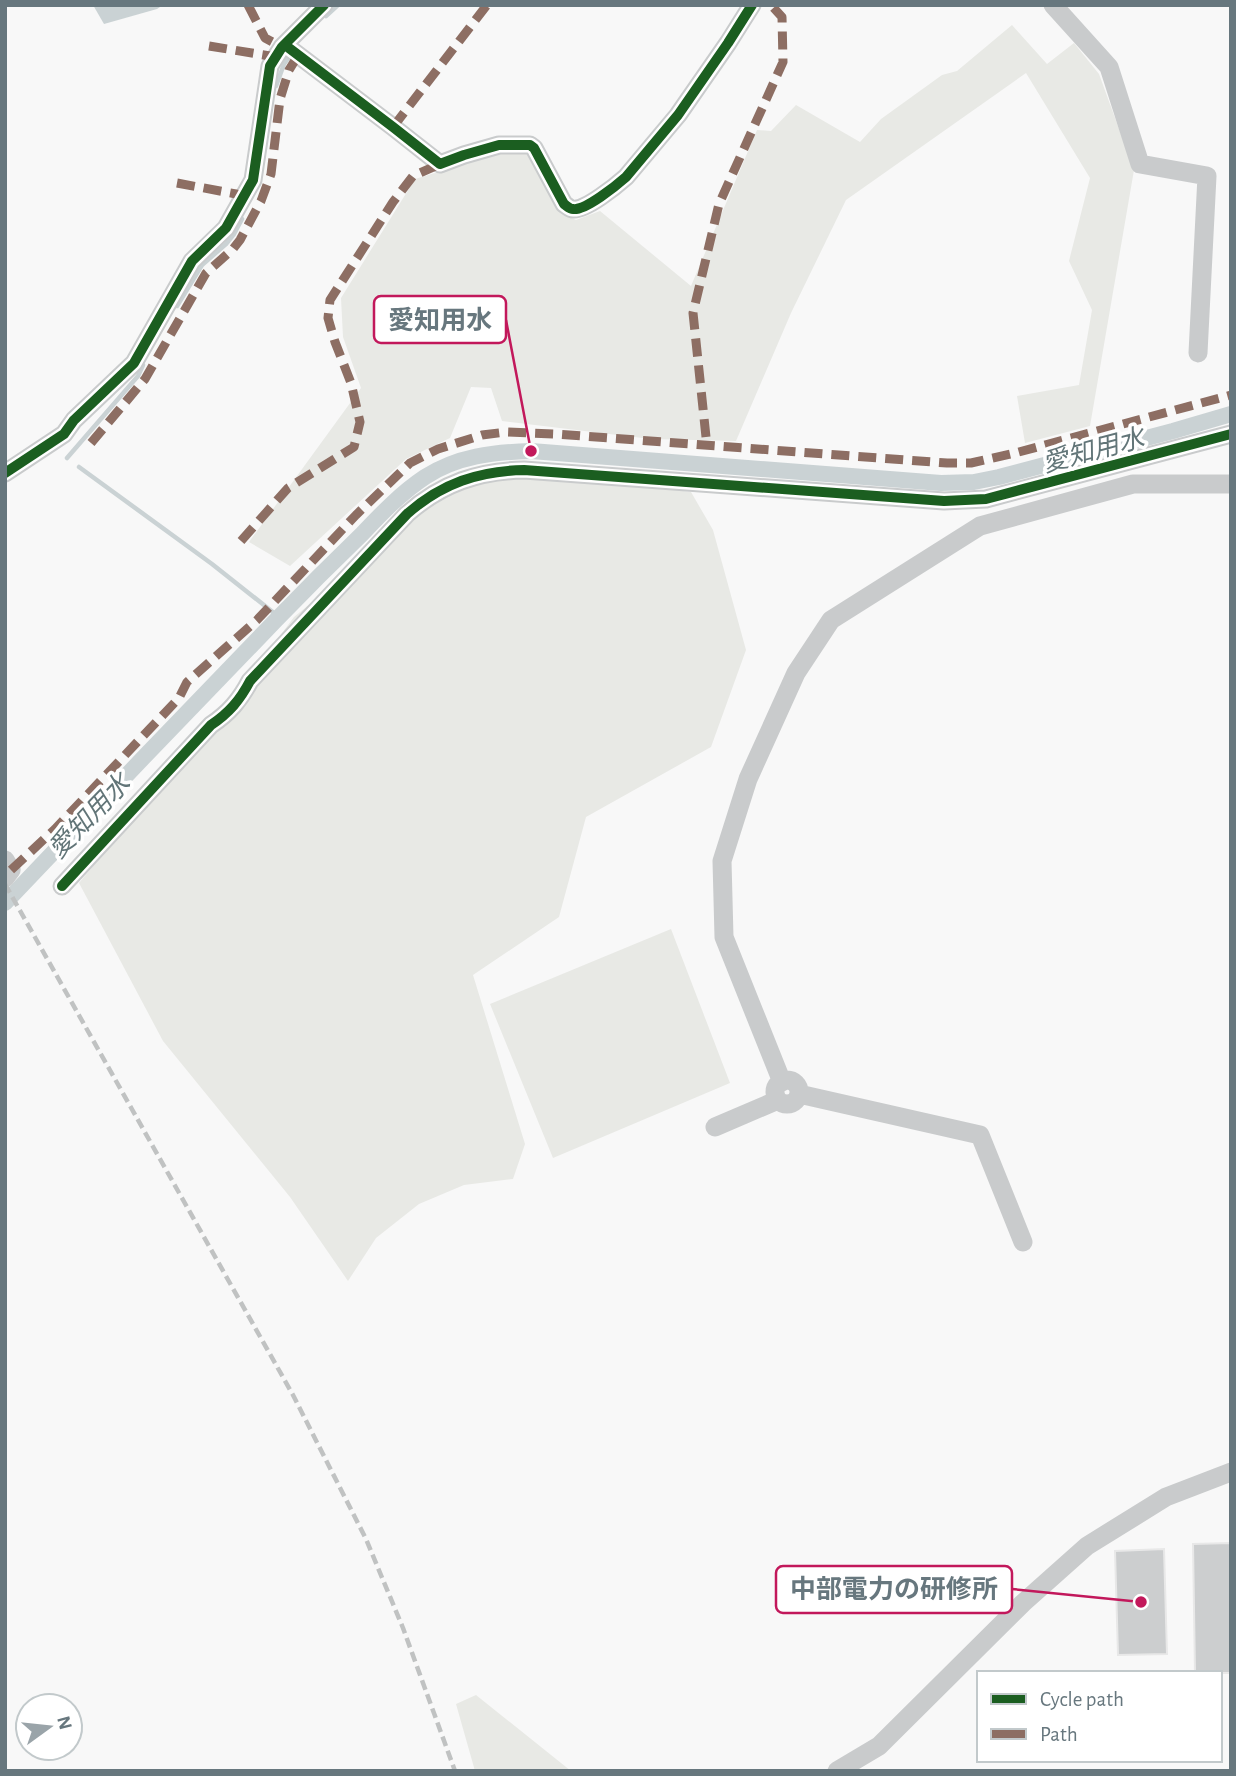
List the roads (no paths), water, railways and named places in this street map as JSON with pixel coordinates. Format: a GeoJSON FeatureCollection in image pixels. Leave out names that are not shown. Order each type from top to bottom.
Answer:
{"type":"FeatureCollection","features":[{"type":"Feature","properties":{"kind":"street"},"geometry":{"type":"LineString","coordinates":[[5,473],[64,434],[74,420],[134,363],[192,261],[226,228],[253,180],[270,66],[285,45],[324,5]]}},
{"type":"Feature","properties":{"kind":"street"},"geometry":{"type":"LineString","coordinates":[[285,45],[440,164],[499,145],[530,145],[564,204],[575,210],[582,208],[626,177],[678,115],[752,5]]}},
{"type":"Feature","properties":{"kind":"street"},"geometry":{"type":"LineString","coordinates":[[1053,5],[1109,67],[1140,164],[1207,176],[1198,352]]}},
{"type":"Feature","properties":{"kind":"street"},"geometry":{"type":"LineString","coordinates":[[62,886],[211,725],[226,715],[242,697],[250,681],[407,514],[439,491],[471,477],[489,472],[524,470],[944,502],[986,499],[1231,434]]}},
{"type":"Feature","properties":{"kind":"street"},"geometry":{"type":"LineString","coordinates":[[780,1091],[724,937],[722,861],[748,779],[796,673],[831,621],[980,526],[1133,484],[1231,484]]}},
{"type":"Feature","properties":{"kind":"street"},"geometry":{"type":"LineString","coordinates":[[5,860],[11,870],[5,877]]}},
{"type":"Feature","properties":{"kind":"street"},"geometry":{"type":"LineString","coordinates":[[715,1127],[793,1082],[798,1087],[799,1094],[980,1135],[1023,1242]]}},
{"type":"Feature","properties":{"kind":"street"},"geometry":{"type":"LineString","coordinates":[[837,1771],[879,1746],[1023,1603],[1087,1546],[1166,1497],[1231,1472]]}},
{"type":"Feature","properties":{"kind":"waterway"},"geometry":{"type":"LineString","coordinates":[[326,16],[338,5]]}},
{"type":"Feature","properties":{"kind":"waterway"},"geometry":{"type":"LineString","coordinates":[[276,86],[290,56]]}},
{"type":"Feature","properties":{"kind":"waterway"},"geometry":{"type":"LineString","coordinates":[[177,306],[202,265],[226,244],[242,219]]}},
{"type":"Feature","properties":{"kind":"waterway"},"geometry":{"type":"LineString","coordinates":[[67,458],[138,376],[143,365]]}},
{"type":"Feature","properties":{"kind":"waterway","name":"愛知用水"},"geometry":{"type":"LineString","coordinates":[[5,903],[384,511],[416,483],[450,464],[490,454],[531,451],[941,483],[974,482],[1231,414]]}},
{"type":"Feature","properties":{"kind":"waterway"},"geometry":{"type":"LineString","coordinates":[[79,467],[212,564],[279,617]]}},
{"type":"Feature","properties":{"kind":"railway"},"geometry":{"type":"LineString","coordinates":[[5,884],[293,1395],[366,1539],[403,1628],[455,1771]]}},
{"type":"Feature","properties":{"kind":"place","name":"愛知用水"},"geometry":{"type":"Point","coordinates":[531,451]}},
{"type":"Feature","properties":{"kind":"place","name":"中部電力の研修所"},"geometry":{"type":"Point","coordinates":[1141,1602]}}]}
